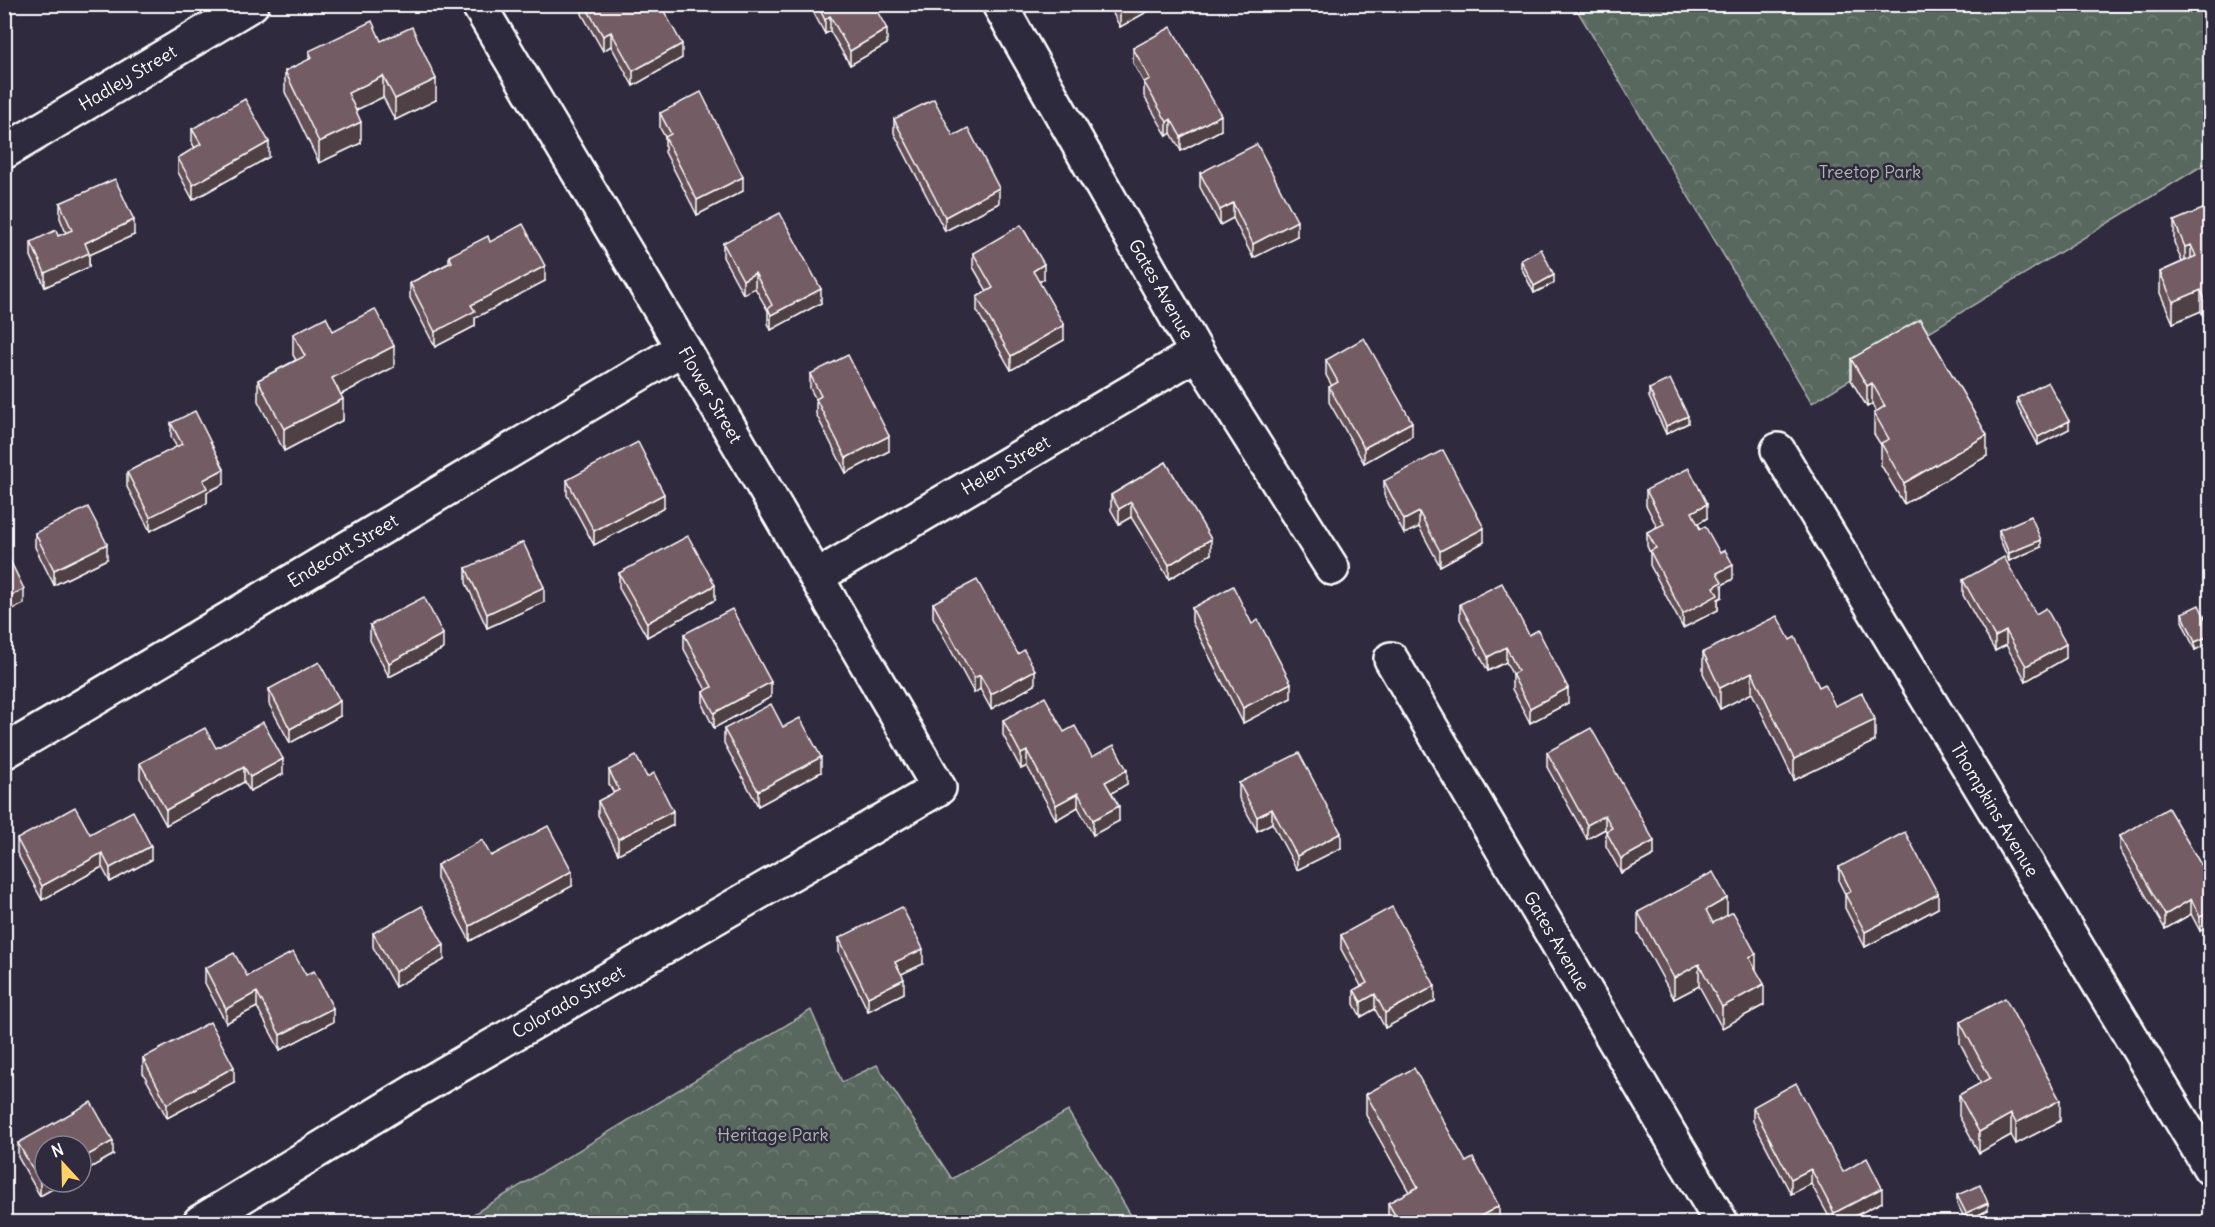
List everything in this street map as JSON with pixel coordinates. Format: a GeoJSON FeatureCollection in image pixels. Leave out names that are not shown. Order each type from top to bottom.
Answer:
{"type":"FeatureCollection","features":[{"type":"Feature","properties":{"kind":"street","name":"Hadley Street"},"geometry":{"type":"LineString","coordinates":[[4,153],[252,4]]}},
{"type":"Feature","properties":{"kind":"street","name":"Flower Street"},"geometry":{"type":"LineString","coordinates":[[478,4],[683,348],[939,788]]}},
{"type":"Feature","properties":{"kind":"street","name":"Gates Avenue"},"geometry":{"type":"LineString","coordinates":[[999,4],[1197,353],[1332,568]]}},
{"type":"Feature","properties":{"kind":"street","name":"Endecott Street"},"geometry":{"type":"LineString","coordinates":[[4,752],[208,633],[506,452],[683,348]]}},
{"type":"Feature","properties":{"kind":"street","name":"Helen Street"},"geometry":{"type":"LineString","coordinates":[[816,577],[1197,353]]}},
{"type":"Feature","properties":{"kind":"street","name":"Thompkins Avenue"},"geometry":{"type":"LineString","coordinates":[[1778,450],[2201,1130],[2211,1168]]}},
{"type":"Feature","properties":{"kind":"street","name":"Gates Avenue"},"geometry":{"type":"LineString","coordinates":[[1391,659],[1721,1222]]}},
{"type":"Feature","properties":{"kind":"street","name":"Colorado Street"},"geometry":{"type":"LineString","coordinates":[[200,1222],[420,1088],[939,788]]}},
{"type":"Feature","properties":{"kind":"green space","name":"Treetop Park"},"geometry":{"type":"Polygon","coordinates":[[[1574,5],[2210,5],[2210,161],[1812,403],[1574,5]]]}},
{"type":"Feature","properties":{"kind":"green space","name":"Heritage Park"},"geometry":{"type":"Polygon","coordinates":[[[811,1010],[842,1082],[877,1065],[952,1179],[1068,1111],[1135,1222],[460,1222],[811,1010]]]}},
{"type":"Feature","properties":{"kind":"building"},"geometry":{"type":"Polygon","coordinates":[[[584,4],[660,4],[682,44],[633,71],[611,32],[603,36],[584,4]]]}},
{"type":"Feature","properties":{"kind":"building"},"geometry":{"type":"Polygon","coordinates":[[[817,4],[873,4],[887,29],[850,51],[830,16],[825,20],[817,4]]]}},
{"type":"Feature","properties":{"kind":"building"},"geometry":{"type":"Polygon","coordinates":[[[1116,4],[1134,4],[1120,12],[1116,4]]]}},
{"type":"Feature","properties":{"kind":"building"},"geometry":{"type":"Polygon","coordinates":[[[372,21],[381,41],[412,27],[436,79],[395,99],[383,76],[348,93],[361,122],[319,142],[285,71],[312,58],[309,51],[372,21]]]}},
{"type":"Feature","properties":{"kind":"building"},"geometry":{"type":"Polygon","coordinates":[[[1171,27],[1221,115],[1181,137],[1171,119],[1167,122],[1144,82],[1150,79],[1133,48],[1171,27]]]}},
{"type":"Feature","properties":{"kind":"building"},"geometry":{"type":"Polygon","coordinates":[[[701,92],[743,177],[697,200],[665,137],[671,134],[660,113],[701,92]]]}},
{"type":"Feature","properties":{"kind":"building"},"geometry":{"type":"Polygon","coordinates":[[[245,99],[269,142],[193,185],[178,158],[201,144],[192,129],[245,99]]]}},
{"type":"Feature","properties":{"kind":"building"},"geometry":{"type":"Polygon","coordinates":[[[934,99],[953,136],[968,128],[999,188],[945,217],[894,119],[934,99]]]}},
{"type":"Feature","properties":{"kind":"building"},"geometry":{"type":"Polygon","coordinates":[[[1257,144],[1297,221],[1253,244],[1233,203],[1220,210],[1200,173],[1257,144]]]}},
{"type":"Feature","properties":{"kind":"building"},"geometry":{"type":"Polygon","coordinates":[[[115,179],[134,220],[85,243],[89,253],[45,273],[31,242],[56,230],[58,236],[72,230],[60,203],[115,179]]]}},
{"type":"Feature","properties":{"kind":"building"},"geometry":{"type":"Polygon","coordinates":[[[2210,206],[2211,313],[2201,290],[2173,302],[2160,272],[2196,256],[2191,245],[2185,247],[2174,221],[2210,206]]]}},
{"type":"Feature","properties":{"kind":"building"},"geometry":{"type":"Polygon","coordinates":[[[780,213],[821,289],[771,315],[768,308],[772,305],[755,273],[743,280],[723,243],[780,213]]]}},
{"type":"Feature","properties":{"kind":"building"},"geometry":{"type":"Polygon","coordinates":[[[523,224],[545,266],[471,305],[475,311],[435,332],[410,283],[452,262],[449,256],[488,236],[490,242],[523,224]]]}},
{"type":"Feature","properties":{"kind":"building"},"geometry":{"type":"Polygon","coordinates":[[[1021,225],[1044,264],[1033,271],[1064,325],[1011,356],[977,297],[993,288],[973,253],[1021,225]]]}},
{"type":"Feature","properties":{"kind":"building"},"geometry":{"type":"Polygon","coordinates":[[[1541,249],[1554,275],[1534,286],[1521,260],[1541,249]]]}},
{"type":"Feature","properties":{"kind":"building"},"geometry":{"type":"Polygon","coordinates":[[[375,309],[394,346],[332,378],[343,399],[284,429],[258,380],[305,356],[293,334],[326,317],[333,331],[375,309]]]}},
{"type":"Feature","properties":{"kind":"building"},"geometry":{"type":"Polygon","coordinates":[[[1920,319],[1987,435],[1904,483],[1881,443],[1889,439],[1874,413],[1885,406],[1872,383],[1867,386],[1851,359],[1920,319]]]}},
{"type":"Feature","properties":{"kind":"building"},"geometry":{"type":"Polygon","coordinates":[[[1364,338],[1412,422],[1364,448],[1329,387],[1338,382],[1326,360],[1364,338]]]}},
{"type":"Feature","properties":{"kind":"building"},"geometry":{"type":"Polygon","coordinates":[[[848,355],[889,436],[846,458],[816,399],[821,396],[810,374],[848,355]]]}},
{"type":"Feature","properties":{"kind":"building"},"geometry":{"type":"Polygon","coordinates":[[[1670,379],[1688,416],[1666,426],[1649,389],[1670,379]]]}},
{"type":"Feature","properties":{"kind":"building"},"geometry":{"type":"Polygon","coordinates":[[[2048,382],[2069,421],[2038,437],[2017,398],[2048,382]]]}},
{"type":"Feature","properties":{"kind":"building"},"geometry":{"type":"Polygon","coordinates":[[[195,411],[224,469],[203,480],[207,488],[150,517],[127,472],[182,444],[171,423],[195,411]]]}},
{"type":"Feature","properties":{"kind":"building"},"geometry":{"type":"Polygon","coordinates":[[[638,442],[664,494],[594,531],[567,480],[638,442]]]}},
{"type":"Feature","properties":{"kind":"building"},"geometry":{"type":"Polygon","coordinates":[[[1443,450],[1484,528],[1440,551],[1419,512],[1404,520],[1384,481],[1443,450]]]}},
{"type":"Feature","properties":{"kind":"building"},"geometry":{"type":"Polygon","coordinates":[[[1166,462],[1211,539],[1169,565],[1131,502],[1119,509],[1111,495],[1166,462]]]}},
{"type":"Feature","properties":{"kind":"building"},"geometry":{"type":"Polygon","coordinates":[[[1689,468],[1707,504],[1692,512],[1700,529],[1705,526],[1720,553],[1725,550],[1733,565],[1717,573],[1722,582],[1714,587],[1718,595],[1683,614],[1650,551],[1656,548],[1647,532],[1664,524],[1646,490],[1689,468]]]}},
{"type":"Feature","properties":{"kind":"building"},"geometry":{"type":"Polygon","coordinates":[[[88,507],[107,544],[54,570],[35,533],[88,507]]]}},
{"type":"Feature","properties":{"kind":"building"},"geometry":{"type":"Polygon","coordinates":[[[2031,516],[2041,540],[2009,553],[1999,530],[2031,516]]]}},
{"type":"Feature","properties":{"kind":"building"},"geometry":{"type":"Polygon","coordinates":[[[688,536],[715,585],[647,623],[619,573],[688,536]]]}},
{"type":"Feature","properties":{"kind":"building"},"geometry":{"type":"Polygon","coordinates":[[[523,542],[544,587],[487,614],[466,568],[523,542]]]}},
{"type":"Feature","properties":{"kind":"building"},"geometry":{"type":"Polygon","coordinates":[[[4,550],[24,589],[4,599],[4,550]]]}},
{"type":"Feature","properties":{"kind":"building"},"geometry":{"type":"Polygon","coordinates":[[[2004,557],[2036,614],[2046,608],[2066,644],[2026,666],[2006,631],[1995,637],[1963,580],[2004,557]]]}},
{"type":"Feature","properties":{"kind":"building"},"geometry":{"type":"Polygon","coordinates":[[[977,580],[1018,654],[1024,650],[1035,670],[991,694],[980,675],[974,678],[933,603],[977,580]]]}},
{"type":"Feature","properties":{"kind":"building"},"geometry":{"type":"Polygon","coordinates":[[[1502,583],[1529,635],[1538,630],[1568,688],[1530,708],[1512,674],[1518,671],[1506,647],[1488,657],[1460,604],[1502,583]]]}},
{"type":"Feature","properties":{"kind":"building"},"geometry":{"type":"Polygon","coordinates":[[[1233,586],[1252,624],[1258,620],[1291,683],[1243,708],[1192,608],[1233,586]]]}},
{"type":"Feature","properties":{"kind":"building"},"geometry":{"type":"Polygon","coordinates":[[[424,597],[443,634],[389,663],[370,625],[424,597]]]}},
{"type":"Feature","properties":{"kind":"building"},"geometry":{"type":"Polygon","coordinates":[[[2199,605],[2211,630],[2211,635],[2195,642],[2182,613],[2199,605]]]}},
{"type":"Feature","properties":{"kind":"building"},"geometry":{"type":"Polygon","coordinates":[[[732,609],[771,682],[714,713],[703,692],[712,687],[684,634],[732,609]]]}},
{"type":"Feature","properties":{"kind":"building"},"geometry":{"type":"Polygon","coordinates":[[[1777,616],[1790,640],[1795,637],[1819,687],[1825,684],[1835,706],[1862,693],[1875,720],[1794,759],[1752,672],[1720,688],[1703,652],[1777,616]]]}},
{"type":"Feature","properties":{"kind":"building"},"geometry":{"type":"Polygon","coordinates":[[[319,662],[340,701],[290,729],[269,689],[319,662]]]}},
{"type":"Feature","properties":{"kind":"building"},"geometry":{"type":"Polygon","coordinates":[[[1045,697],[1064,732],[1075,726],[1092,757],[1114,745],[1127,770],[1105,782],[1119,806],[1093,820],[1078,793],[1056,805],[1027,751],[1021,754],[1003,720],[1045,697]]]}},
{"type":"Feature","properties":{"kind":"building"},"geometry":{"type":"Polygon","coordinates":[[[771,704],[783,727],[800,718],[821,757],[758,791],[724,729],[771,704]]]}},
{"type":"Feature","properties":{"kind":"building"},"geometry":{"type":"Polygon","coordinates":[[[263,722],[283,759],[250,777],[244,767],[166,810],[140,763],[205,728],[216,748],[263,722]]]}},
{"type":"Feature","properties":{"kind":"building"},"geometry":{"type":"Polygon","coordinates":[[[1591,728],[1654,841],[1621,859],[1606,831],[1612,828],[1605,815],[1587,825],[1547,752],[1591,728]]]}},
{"type":"Feature","properties":{"kind":"building"},"geometry":{"type":"Polygon","coordinates":[[[1299,753],[1341,833],[1297,856],[1272,809],[1257,817],[1239,783],[1299,753]]]}},
{"type":"Feature","properties":{"kind":"building"},"geometry":{"type":"Polygon","coordinates":[[[636,756],[647,777],[654,773],[673,811],[618,839],[598,801],[619,790],[609,770],[636,756]]]}},
{"type":"Feature","properties":{"kind":"building"},"geometry":{"type":"Polygon","coordinates":[[[75,807],[90,834],[133,811],[151,846],[110,868],[102,853],[42,886],[17,839],[75,807]]]}},
{"type":"Feature","properties":{"kind":"building"},"geometry":{"type":"Polygon","coordinates":[[[2168,808],[2211,882],[2211,911],[2200,917],[2191,899],[2165,915],[2120,836],[2168,808]]]}},
{"type":"Feature","properties":{"kind":"building"},"geometry":{"type":"Polygon","coordinates":[[[548,826],[572,871],[470,926],[437,865],[482,840],[491,856],[548,826]]]}},
{"type":"Feature","properties":{"kind":"building"},"geometry":{"type":"Polygon","coordinates":[[[1905,832],[1938,894],[1865,932],[1845,894],[1851,891],[1839,867],[1905,832]]]}},
{"type":"Feature","properties":{"kind":"building"},"geometry":{"type":"Polygon","coordinates":[[[1713,872],[1727,898],[1706,910],[1713,923],[1733,912],[1756,954],[1749,957],[1764,984],[1722,1007],[1699,964],[1674,978],[1638,912],[1713,872]]]}},
{"type":"Feature","properties":{"kind":"building"},"geometry":{"type":"Polygon","coordinates":[[[422,906],[444,945],[395,972],[373,933],[422,906]]]}},
{"type":"Feature","properties":{"kind":"building"},"geometry":{"type":"Polygon","coordinates":[[[902,907],[923,949],[895,962],[904,979],[868,997],[839,938],[902,907]]]}},
{"type":"Feature","properties":{"kind":"building"},"geometry":{"type":"Polygon","coordinates":[[[1392,907],[1435,986],[1385,1013],[1375,994],[1361,1002],[1354,990],[1367,983],[1341,935],[1392,907]]]}},
{"type":"Feature","properties":{"kind":"building"},"geometry":{"type":"Polygon","coordinates":[[[293,952],[306,975],[314,971],[333,1008],[280,1035],[257,992],[226,1009],[205,968],[234,953],[247,976],[293,952]]]}},
{"type":"Feature","properties":{"kind":"building"},"geometry":{"type":"Polygon","coordinates":[[[2005,998],[2060,1100],[2016,1123],[2011,1114],[1979,1132],[1959,1095],[1990,1078],[1960,1022],[2005,998]]]}},
{"type":"Feature","properties":{"kind":"building"},"geometry":{"type":"Polygon","coordinates":[[[210,1022],[234,1067],[167,1104],[143,1058],[210,1022]]]}},
{"type":"Feature","properties":{"kind":"building"},"geometry":{"type":"Polygon","coordinates":[[[1414,1068],[1466,1162],[1473,1158],[1499,1206],[1470,1222],[1399,1222],[1388,1203],[1418,1187],[1366,1094],[1414,1068]]]}},
{"type":"Feature","properties":{"kind":"building"},"geometry":{"type":"Polygon","coordinates":[[[1796,1083],[1843,1172],[1867,1158],[1882,1188],[1834,1213],[1811,1169],[1791,1179],[1753,1107],[1796,1083]]]}},
{"type":"Feature","properties":{"kind":"building"},"geometry":{"type":"Polygon","coordinates":[[[91,1102],[113,1141],[93,1152],[93,1134],[34,1134],[91,1102]]]}},
{"type":"Feature","properties":{"kind":"building"},"geometry":{"type":"Polygon","coordinates":[[[33,1135],[33,1170],[18,1143],[33,1135]]]}},
{"type":"Feature","properties":{"kind":"building"},"geometry":{"type":"Polygon","coordinates":[[[1980,1185],[1988,1203],[1966,1213],[1957,1195],[1980,1185]]]}}]}
